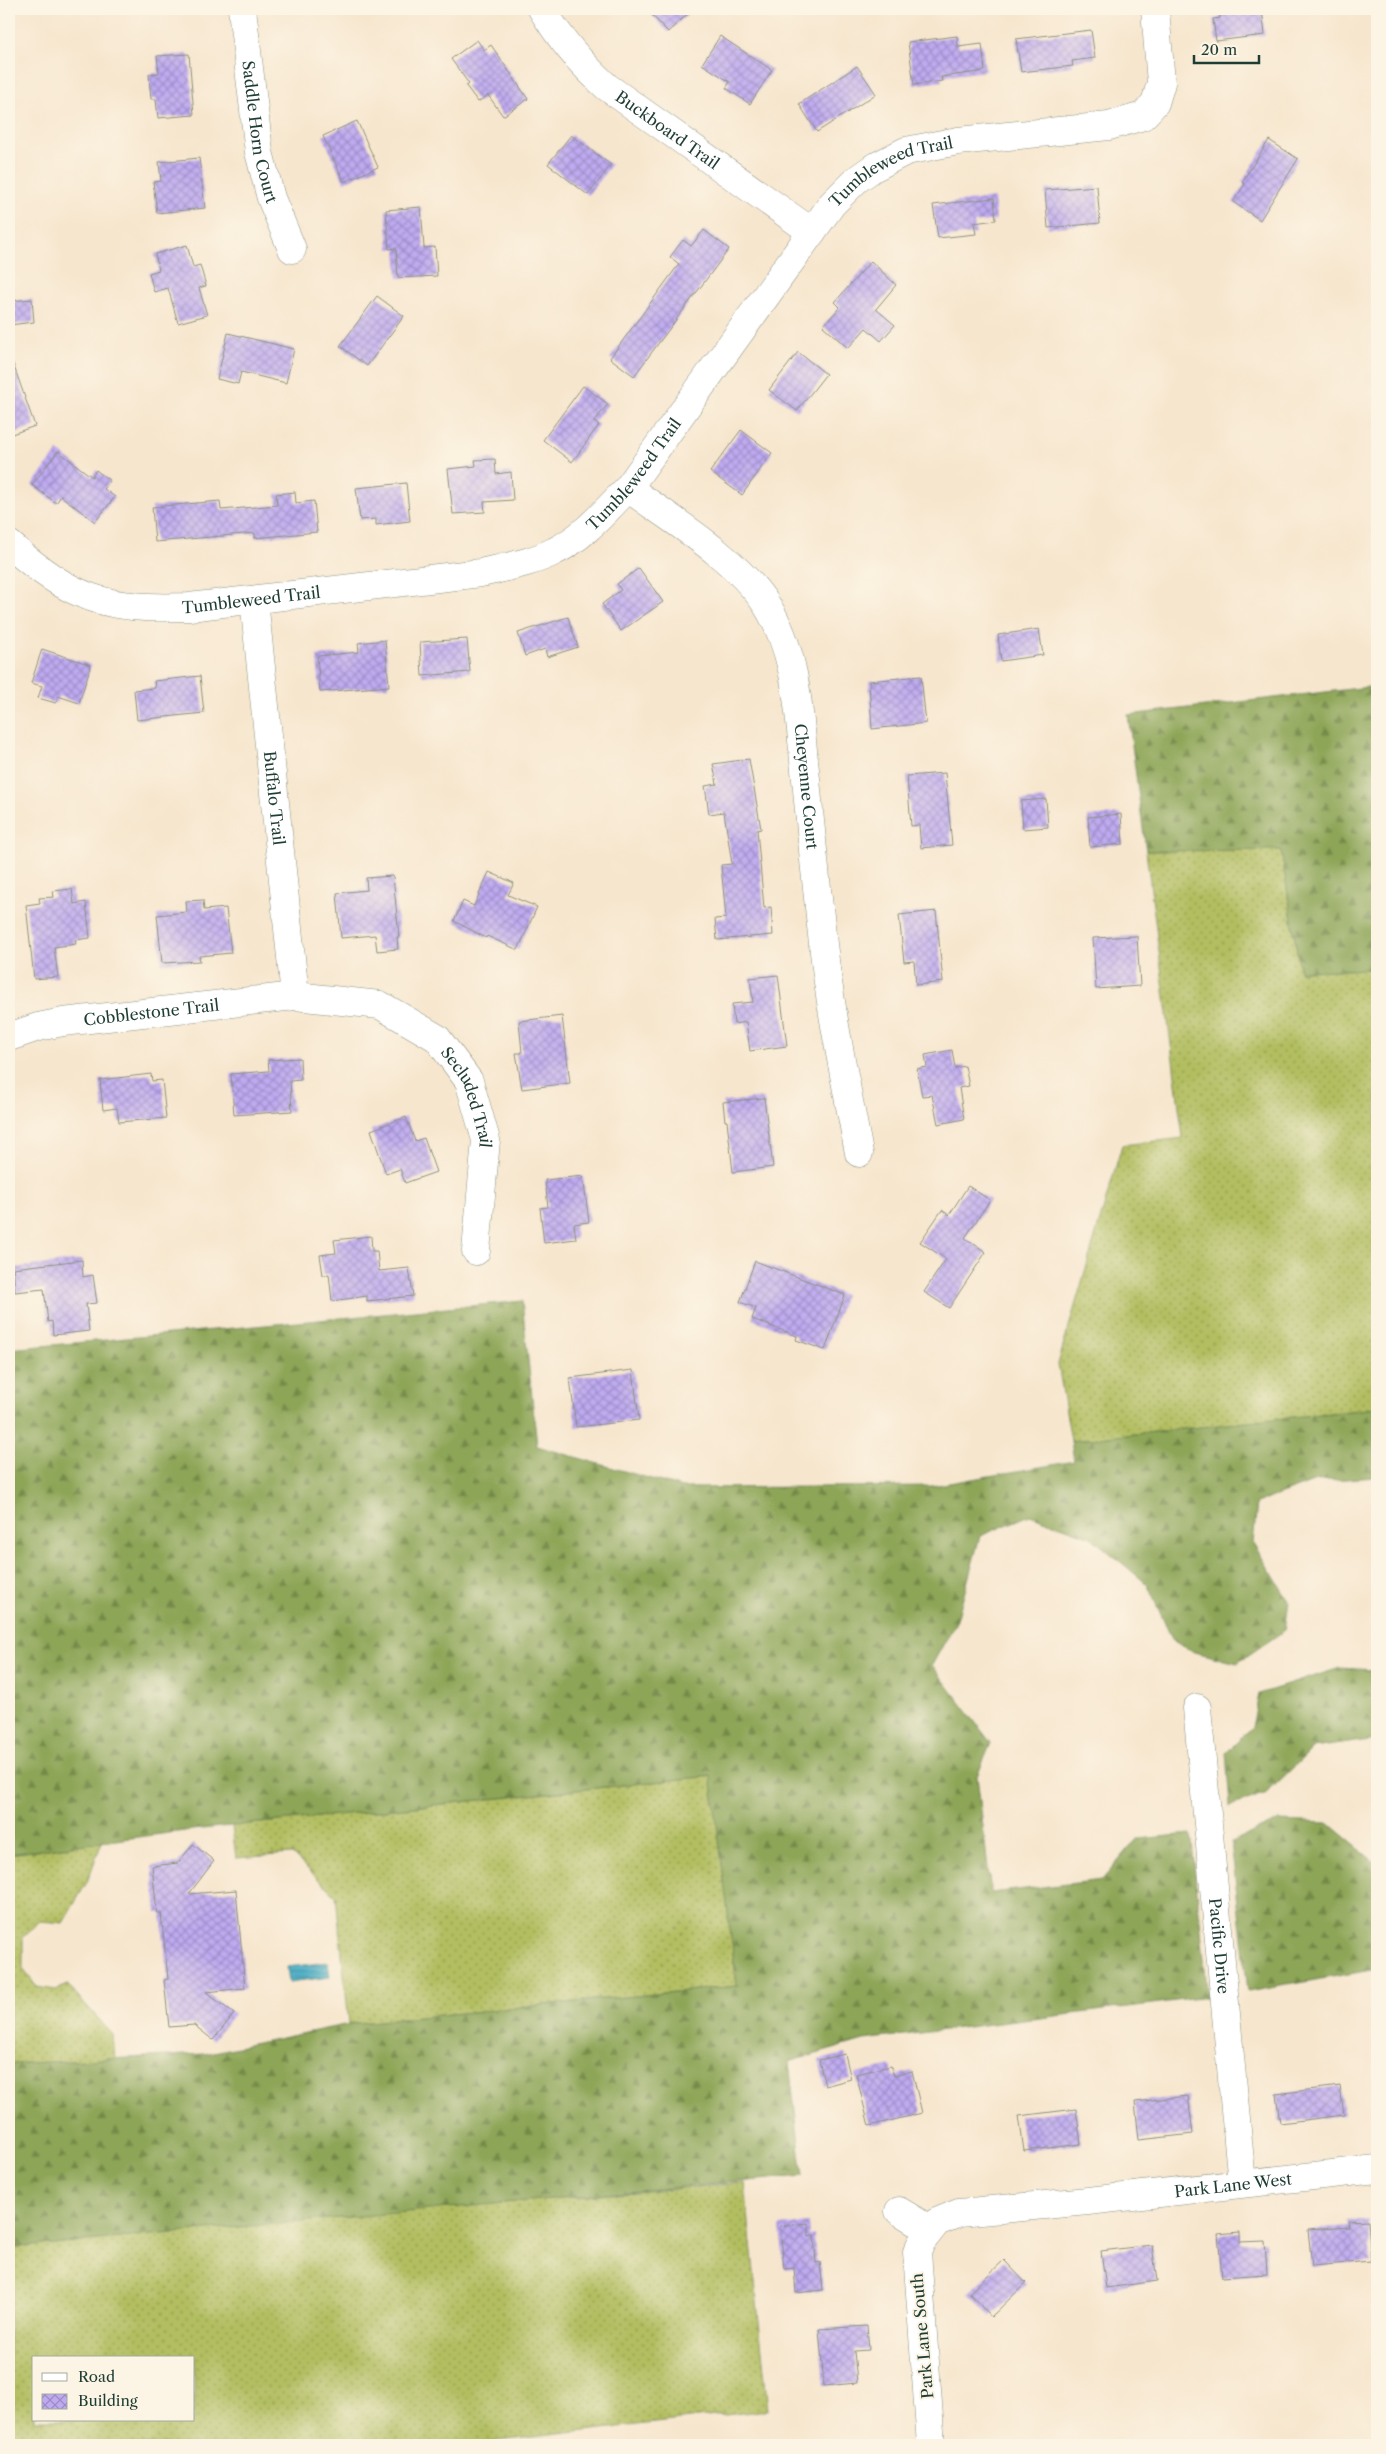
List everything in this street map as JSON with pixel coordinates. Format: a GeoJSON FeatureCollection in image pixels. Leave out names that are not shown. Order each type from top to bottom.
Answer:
{"type":"FeatureCollection","features":[{"type":"Feature","properties":{"kind":"street","name":"Saddle Horn Court"},"geometry":{"type":"LineString","coordinates":[[242,9],[259,152],[271,198],[292,249]]}},
{"type":"Feature","properties":{"kind":"street","name":"Buckboard Trail"},"geometry":{"type":"LineString","coordinates":[[542,9],[562,41],[579,61],[608,87],[812,232]]}},
{"type":"Feature","properties":{"kind":"street","name":"Tumbleweed Trail"},"geometry":{"type":"LineString","coordinates":[[9,544],[64,587],[84,597],[128,607],[152,608],[189,607],[481,573],[523,564],[556,551],[594,523],[628,488],[832,204],[856,180],[881,163],[906,151],[958,141],[1108,126],[1142,116],[1153,107],[1158,98],[1161,83],[1155,9]]}},
{"type":"Feature","properties":{"kind":"street","name":"Cheyenne Court"},"geometry":{"type":"LineString","coordinates":[[628,488],[727,560],[746,578],[766,603],[779,626],[788,652],[797,698],[823,947],[844,1074],[860,1153]]}},
{"type":"Feature","properties":{"kind":"street","name":"Buffalo Trail"},"geometry":{"type":"LineString","coordinates":[[254,600],[295,996]]}},
{"type":"Feature","properties":{"kind":"street","name":"Cobblestone Trail"},"geometry":{"type":"LineString","coordinates":[[9,1037],[38,1027],[63,1022],[295,996]]}},
{"type":"Feature","properties":{"kind":"street","name":"Secluded Trail"},"geometry":{"type":"LineString","coordinates":[[295,996],[380,1005],[437,1038],[469,1081],[486,1140],[476,1251]]}},
{"type":"Feature","properties":{"kind":"street","name":"Pacific Drive"},"geometry":{"type":"LineString","coordinates":[[1197,1708],[1242,2183]]}},
{"type":"Feature","properties":{"kind":"street","name":"Park Lane West"},"geometry":{"type":"LineString","coordinates":[[1088,2201],[1377,2169]]}},
{"type":"Feature","properties":{"kind":"street","name":"Park Lane South"},"geometry":{"type":"LineString","coordinates":[[931,2445],[917,2270],[917,2252],[930,2229],[937,2222],[959,2213],[1088,2201]]}},
{"type":"Feature","properties":{"kind":"street"},"geometry":{"type":"LineString","coordinates":[[899,2211],[930,2229]]}},
{"type":"Feature","properties":{"kind":"green space"},"geometry":{"type":"Polygon","coordinates":[[[1377,686],[1377,969],[1300,971],[1281,850],[1146,851],[1128,715],[1377,686]]]}},
{"type":"Feature","properties":{"kind":"green space"},"geometry":{"type":"Polygon","coordinates":[[[1281,849],[1300,971],[1377,969],[1377,1408],[1071,1441],[1058,1364],[1122,1145],[1183,1138],[1146,851],[1281,849]]]}},
{"type":"Feature","properties":{"kind":"green space"},"geometry":{"type":"Polygon","coordinates":[[[522,1301],[537,1446],[683,1488],[932,1486],[1074,1461],[1071,1441],[1377,1408],[1377,1477],[1316,1481],[1257,1503],[1253,1543],[1289,1601],[1285,1630],[1237,1663],[1194,1652],[1173,1641],[1147,1584],[1091,1537],[1030,1515],[980,1536],[957,1620],[932,1665],[991,1743],[977,1776],[991,1893],[1102,1880],[1137,1839],[1191,1834],[1208,1997],[864,2040],[789,2062],[803,2176],[9,2248],[9,2064],[204,2054],[349,2024],[737,1986],[711,1776],[192,1830],[9,1854],[9,1349],[522,1301]]]}},
{"type":"Feature","properties":{"kind":"green space"},"geometry":{"type":"Polygon","coordinates":[[[1340,1668],[1377,1670],[1377,1739],[1313,1748],[1267,1793],[1230,1806],[1226,1753],[1252,1727],[1259,1694],[1340,1668]]]}},
{"type":"Feature","properties":{"kind":"green space"},"geometry":{"type":"Polygon","coordinates":[[[712,1776],[737,1986],[349,2024],[336,1896],[292,1854],[236,1858],[232,1826],[712,1776]]]}},
{"type":"Feature","properties":{"kind":"green space"},"geometry":{"type":"Polygon","coordinates":[[[1278,1821],[1328,1823],[1377,1864],[1377,1969],[1248,1992],[1231,1842],[1278,1821]]]}},
{"type":"Feature","properties":{"kind":"green space"},"geometry":{"type":"Polygon","coordinates":[[[102,1842],[87,1882],[63,1923],[40,1921],[23,1937],[23,1969],[37,1987],[56,1990],[68,1985],[113,2035],[115,2059],[9,2064],[9,1854],[102,1842]]]}},
{"type":"Feature","properties":{"kind":"green space"},"geometry":{"type":"Polygon","coordinates":[[[745,2183],[768,2410],[463,2445],[9,2445],[9,2248],[368,2214],[745,2183]]]}},
{"type":"Feature","properties":{"kind":"water"},"geometry":{"type":"Polygon","coordinates":[[[328,1962],[330,1977],[289,1982],[287,1967],[328,1962]]]}},
{"type":"Feature","properties":{"kind":"building"},"geometry":{"type":"Polygon","coordinates":[[[646,9],[693,9],[668,32],[646,9]]]}},
{"type":"Feature","properties":{"kind":"building"},"geometry":{"type":"Polygon","coordinates":[[[1219,9],[1262,9],[1265,35],[1216,41],[1213,19],[1220,18],[1219,9]]]}},
{"type":"Feature","properties":{"kind":"building"},"geometry":{"type":"Polygon","coordinates":[[[1091,30],[1095,58],[1072,61],[1073,66],[1021,72],[1016,39],[1091,30]]]}},
{"type":"Feature","properties":{"kind":"building"},"geometry":{"type":"Polygon","coordinates":[[[720,36],[772,70],[750,104],[726,88],[730,82],[702,64],[720,36]]]}},
{"type":"Feature","properties":{"kind":"building"},"geometry":{"type":"Polygon","coordinates":[[[957,36],[958,47],[982,44],[985,71],[941,77],[942,81],[914,85],[908,42],[957,36]]]}},
{"type":"Feature","properties":{"kind":"building"},"geometry":{"type":"Polygon","coordinates":[[[477,40],[484,50],[491,45],[528,99],[503,116],[488,95],[478,102],[466,86],[469,84],[451,59],[477,40]]]}},
{"type":"Feature","properties":{"kind":"building"},"geometry":{"type":"Polygon","coordinates":[[[189,54],[194,115],[158,118],[156,99],[151,99],[149,74],[159,73],[157,56],[189,54]]]}},
{"type":"Feature","properties":{"kind":"building"},"geometry":{"type":"Polygon","coordinates":[[[857,66],[876,94],[817,132],[799,104],[857,66]]]}},
{"type":"Feature","properties":{"kind":"building"},"geometry":{"type":"Polygon","coordinates":[[[357,121],[378,167],[344,182],[323,136],[357,121]]]}},
{"type":"Feature","properties":{"kind":"building"},"geometry":{"type":"Polygon","coordinates":[[[571,135],[611,165],[588,195],[548,164],[571,135]]]}},
{"type":"Feature","properties":{"kind":"building"},"geometry":{"type":"Polygon","coordinates":[[[1269,140],[1298,159],[1260,220],[1233,202],[1245,184],[1242,182],[1269,140]]]}},
{"type":"Feature","properties":{"kind":"building"},"geometry":{"type":"Polygon","coordinates":[[[199,158],[205,208],[157,213],[153,182],[161,181],[159,162],[199,158]]]}},
{"type":"Feature","properties":{"kind":"building"},"geometry":{"type":"Polygon","coordinates":[[[1097,186],[1100,223],[1048,228],[1045,190],[1097,186]]]}},
{"type":"Feature","properties":{"kind":"building"},"geometry":{"type":"Polygon","coordinates":[[[994,198],[996,220],[974,223],[976,234],[938,238],[933,205],[994,198]]]}},
{"type":"Feature","properties":{"kind":"building"},"geometry":{"type":"Polygon","coordinates":[[[421,207],[424,248],[435,247],[437,276],[398,278],[396,248],[389,249],[386,210],[421,207]]]}},
{"type":"Feature","properties":{"kind":"building"},"geometry":{"type":"Polygon","coordinates":[[[704,230],[729,249],[634,376],[610,358],[679,264],[670,257],[683,240],[691,246],[704,230]]]}},
{"type":"Feature","properties":{"kind":"building"},"geometry":{"type":"Polygon","coordinates":[[[187,245],[193,267],[200,265],[206,286],[199,288],[207,315],[178,323],[168,288],[154,292],[149,273],[159,270],[155,254],[187,245]]]}},
{"type":"Feature","properties":{"kind":"building"},"geometry":{"type":"Polygon","coordinates":[[[871,261],[896,285],[876,309],[895,325],[881,341],[866,328],[848,348],[823,326],[840,307],[835,302],[871,261]]]}},
{"type":"Feature","properties":{"kind":"building"},"geometry":{"type":"Polygon","coordinates":[[[377,296],[404,316],[367,366],[340,346],[377,296]]]}},
{"type":"Feature","properties":{"kind":"building"},"geometry":{"type":"Polygon","coordinates":[[[32,299],[34,322],[9,325],[9,301],[32,299]]]}},
{"type":"Feature","properties":{"kind":"building"},"geometry":{"type":"Polygon","coordinates":[[[228,333],[294,349],[286,383],[241,372],[238,384],[217,379],[228,333]]]}},
{"type":"Feature","properties":{"kind":"building"},"geometry":{"type":"Polygon","coordinates":[[[798,352],[826,374],[797,411],[769,390],[798,352]]]}},
{"type":"Feature","properties":{"kind":"building"},"geometry":{"type":"Polygon","coordinates":[[[9,358],[11,358],[35,426],[9,435],[9,358]]]}},
{"type":"Feature","properties":{"kind":"building"},"geometry":{"type":"Polygon","coordinates":[[[583,386],[608,404],[594,422],[599,425],[572,462],[543,440],[583,386]]]}},
{"type":"Feature","properties":{"kind":"building"},"geometry":{"type":"Polygon","coordinates":[[[741,430],[772,453],[742,495],[710,472],[741,430]]]}},
{"type":"Feature","properties":{"kind":"building"},"geometry":{"type":"Polygon","coordinates":[[[58,451],[92,477],[96,470],[110,481],[104,489],[115,497],[95,522],[61,496],[56,503],[32,485],[58,451]]]}},
{"type":"Feature","properties":{"kind":"building"},"geometry":{"type":"Polygon","coordinates":[[[495,459],[496,474],[511,472],[513,500],[484,502],[485,512],[453,514],[448,469],[476,466],[475,460],[495,459]]]}},
{"type":"Feature","properties":{"kind":"building"},"geometry":{"type":"Polygon","coordinates":[[[406,483],[410,521],[376,525],[376,519],[360,520],[356,488],[406,483]]]}},
{"type":"Feature","properties":{"kind":"building"},"geometry":{"type":"Polygon","coordinates":[[[295,492],[296,503],[314,501],[317,532],[255,538],[255,533],[155,542],[152,507],[220,501],[221,510],[277,505],[276,494],[295,492]]]}},
{"type":"Feature","properties":{"kind":"building"},"geometry":{"type":"Polygon","coordinates":[[[639,568],[663,602],[621,631],[602,604],[621,590],[617,584],[639,568]]]}},
{"type":"Feature","properties":{"kind":"building"},"geometry":{"type":"Polygon","coordinates":[[[568,617],[578,647],[547,657],[545,649],[525,656],[518,633],[568,617]]]}},
{"type":"Feature","properties":{"kind":"building"},"geometry":{"type":"Polygon","coordinates":[[[1039,629],[1043,655],[1001,661],[998,635],[1039,629]]]}},
{"type":"Feature","properties":{"kind":"building"},"geometry":{"type":"Polygon","coordinates":[[[467,639],[470,672],[422,676],[420,642],[467,639]]]}},
{"type":"Feature","properties":{"kind":"building"},"geometry":{"type":"Polygon","coordinates":[[[385,640],[389,686],[320,692],[317,656],[359,652],[358,643],[385,640]]]}},
{"type":"Feature","properties":{"kind":"building"},"geometry":{"type":"Polygon","coordinates":[[[42,649],[91,665],[79,703],[58,696],[56,703],[38,698],[42,686],[31,683],[42,649]]]}},
{"type":"Feature","properties":{"kind":"building"},"geometry":{"type":"Polygon","coordinates":[[[200,676],[204,713],[137,720],[134,690],[155,688],[154,681],[200,676]]]}},
{"type":"Feature","properties":{"kind":"building"},"geometry":{"type":"Polygon","coordinates":[[[921,676],[926,723],[872,729],[869,681],[921,676]]]}},
{"type":"Feature","properties":{"kind":"building"},"geometry":{"type":"Polygon","coordinates":[[[749,759],[761,829],[757,830],[764,908],[771,907],[773,935],[717,940],[715,919],[726,918],[721,865],[732,864],[724,812],[709,814],[705,786],[717,784],[713,764],[749,759]]]}},
{"type":"Feature","properties":{"kind":"building"},"geometry":{"type":"Polygon","coordinates":[[[945,773],[952,845],[921,848],[919,825],[911,826],[907,776],[945,773]]]}},
{"type":"Feature","properties":{"kind":"building"},"geometry":{"type":"Polygon","coordinates":[[[1046,799],[1048,827],[1023,829],[1021,801],[1046,799]]]}},
{"type":"Feature","properties":{"kind":"building"},"geometry":{"type":"Polygon","coordinates":[[[1121,814],[1123,844],[1090,847],[1088,817],[1121,814]]]}},
{"type":"Feature","properties":{"kind":"building"},"geometry":{"type":"Polygon","coordinates":[[[489,872],[514,883],[508,895],[537,907],[518,950],[487,936],[486,938],[454,921],[463,901],[474,906],[489,872]]]}},
{"type":"Feature","properties":{"kind":"building"},"geometry":{"type":"Polygon","coordinates":[[[393,876],[399,937],[397,937],[398,949],[377,951],[375,935],[341,938],[337,893],[367,890],[366,878],[393,876]]]}},
{"type":"Feature","properties":{"kind":"building"},"geometry":{"type":"Polygon","coordinates":[[[72,889],[74,904],[86,902],[90,938],[75,940],[76,944],[54,947],[58,977],[34,979],[26,905],[40,903],[39,898],[54,897],[53,891],[72,889]]]}},
{"type":"Feature","properties":{"kind":"building"},"geometry":{"type":"Polygon","coordinates":[[[203,900],[204,910],[226,908],[231,953],[199,956],[200,961],[162,963],[157,915],[187,912],[186,901],[203,900]]]}},
{"type":"Feature","properties":{"kind":"building"},"geometry":{"type":"Polygon","coordinates":[[[936,911],[943,982],[916,985],[914,961],[904,962],[899,915],[936,911]]]}},
{"type":"Feature","properties":{"kind":"building"},"geometry":{"type":"Polygon","coordinates":[[[1137,936],[1140,986],[1096,989],[1093,938],[1137,936]]]}},
{"type":"Feature","properties":{"kind":"building"},"geometry":{"type":"Polygon","coordinates":[[[778,975],[787,1046],[750,1051],[746,1022],[734,1024],[732,1004],[753,1002],[750,978],[778,975]]]}},
{"type":"Feature","properties":{"kind":"building"},"geometry":{"type":"Polygon","coordinates":[[[562,1016],[570,1083],[522,1089],[516,1053],[522,1053],[519,1021],[562,1016]]]}},
{"type":"Feature","properties":{"kind":"building"},"geometry":{"type":"Polygon","coordinates":[[[952,1050],[955,1068],[965,1066],[969,1086],[959,1088],[964,1119],[938,1124],[932,1095],[922,1096],[917,1069],[927,1067],[925,1055],[952,1050]]]}},
{"type":"Feature","properties":{"kind":"building"},"geometry":{"type":"Polygon","coordinates":[[[300,1058],[301,1080],[290,1081],[292,1111],[234,1115],[231,1074],[269,1071],[268,1060],[300,1058]]]}},
{"type":"Feature","properties":{"kind":"building"},"geometry":{"type":"Polygon","coordinates":[[[151,1074],[152,1081],[162,1080],[166,1118],[119,1122],[117,1108],[103,1110],[100,1080],[151,1074]]]}},
{"type":"Feature","properties":{"kind":"building"},"geometry":{"type":"Polygon","coordinates":[[[764,1098],[773,1167],[733,1172],[723,1102],[764,1098]]]}},
{"type":"Feature","properties":{"kind":"building"},"geometry":{"type":"Polygon","coordinates":[[[406,1117],[415,1141],[424,1138],[436,1172],[405,1183],[400,1169],[386,1174],[371,1130],[406,1117]]]}},
{"type":"Feature","properties":{"kind":"building"},"geometry":{"type":"Polygon","coordinates":[[[583,1176],[589,1222],[574,1224],[576,1239],[544,1243],[540,1208],[548,1207],[545,1180],[583,1176]]]}},
{"type":"Feature","properties":{"kind":"building"},"geometry":{"type":"Polygon","coordinates":[[[968,1186],[990,1200],[965,1238],[986,1252],[949,1308],[924,1292],[946,1259],[920,1242],[942,1210],[949,1215],[968,1186]]]}},
{"type":"Feature","properties":{"kind":"building"},"geometry":{"type":"Polygon","coordinates":[[[371,1236],[372,1251],[377,1251],[379,1271],[409,1268],[413,1296],[367,1301],[367,1296],[332,1301],[329,1274],[323,1275],[320,1255],[336,1253],[334,1240],[371,1236]]]}},
{"type":"Feature","properties":{"kind":"building"},"geometry":{"type":"Polygon","coordinates":[[[82,1260],[83,1277],[93,1275],[97,1303],[86,1304],[89,1331],[53,1335],[52,1321],[48,1322],[44,1289],[15,1292],[13,1268],[82,1260]]]}},
{"type":"Feature","properties":{"kind":"building"},"geometry":{"type":"Polygon","coordinates":[[[755,1261],[845,1295],[825,1350],[796,1340],[797,1336],[752,1319],[756,1308],[740,1302],[755,1261]]]}},
{"type":"Feature","properties":{"kind":"building"},"geometry":{"type":"Polygon","coordinates":[[[633,1370],[639,1420],[576,1427],[570,1378],[633,1370]]]}},
{"type":"Feature","properties":{"kind":"building"},"geometry":{"type":"Polygon","coordinates":[[[193,1844],[214,1861],[189,1894],[236,1890],[245,1988],[206,1992],[234,2014],[213,2040],[194,2025],[169,2027],[164,1980],[168,1979],[161,1913],[157,1913],[152,1866],[178,1863],[193,1844]]]}},
{"type":"Feature","properties":{"kind":"building"},"geometry":{"type":"Polygon","coordinates":[[[845,2054],[851,2079],[825,2086],[819,2060],[845,2054]]]}},
{"type":"Feature","properties":{"kind":"building"},"geometry":{"type":"Polygon","coordinates":[[[891,2066],[894,2076],[912,2071],[922,2113],[869,2126],[856,2074],[891,2066]]]}},
{"type":"Feature","properties":{"kind":"building"},"geometry":{"type":"Polygon","coordinates":[[[1340,2086],[1344,2115],[1280,2123],[1276,2094],[1340,2086]]]}},
{"type":"Feature","properties":{"kind":"building"},"geometry":{"type":"Polygon","coordinates":[[[1188,2096],[1193,2134],[1139,2140],[1135,2102],[1188,2096]]]}},
{"type":"Feature","properties":{"kind":"building"},"geometry":{"type":"Polygon","coordinates":[[[1076,2109],[1081,2144],[1024,2151],[1019,2116],[1076,2109]]]}},
{"type":"Feature","properties":{"kind":"building"},"geometry":{"type":"Polygon","coordinates":[[[1368,2220],[1371,2261],[1312,2266],[1308,2230],[1349,2227],[1348,2221],[1368,2220]]]}},
{"type":"Feature","properties":{"kind":"building"},"geometry":{"type":"Polygon","coordinates":[[[808,2223],[809,2236],[814,2235],[816,2263],[820,2262],[823,2290],[796,2293],[794,2268],[784,2269],[780,2226],[808,2223]]]}},
{"type":"Feature","properties":{"kind":"building"},"geometry":{"type":"Polygon","coordinates":[[[1240,2232],[1240,2242],[1265,2241],[1267,2274],[1222,2277],[1218,2234],[1240,2232]]]}},
{"type":"Feature","properties":{"kind":"building"},"geometry":{"type":"Polygon","coordinates":[[[1152,2245],[1157,2281],[1106,2288],[1101,2251],[1152,2245]]]}},
{"type":"Feature","properties":{"kind":"building"},"geometry":{"type":"Polygon","coordinates":[[[1004,2260],[1026,2283],[991,2317],[969,2293],[1004,2260]]]}},
{"type":"Feature","properties":{"kind":"building"},"geometry":{"type":"Polygon","coordinates":[[[867,2326],[869,2350],[854,2351],[857,2383],[824,2386],[819,2329],[867,2326]]]}}]}
